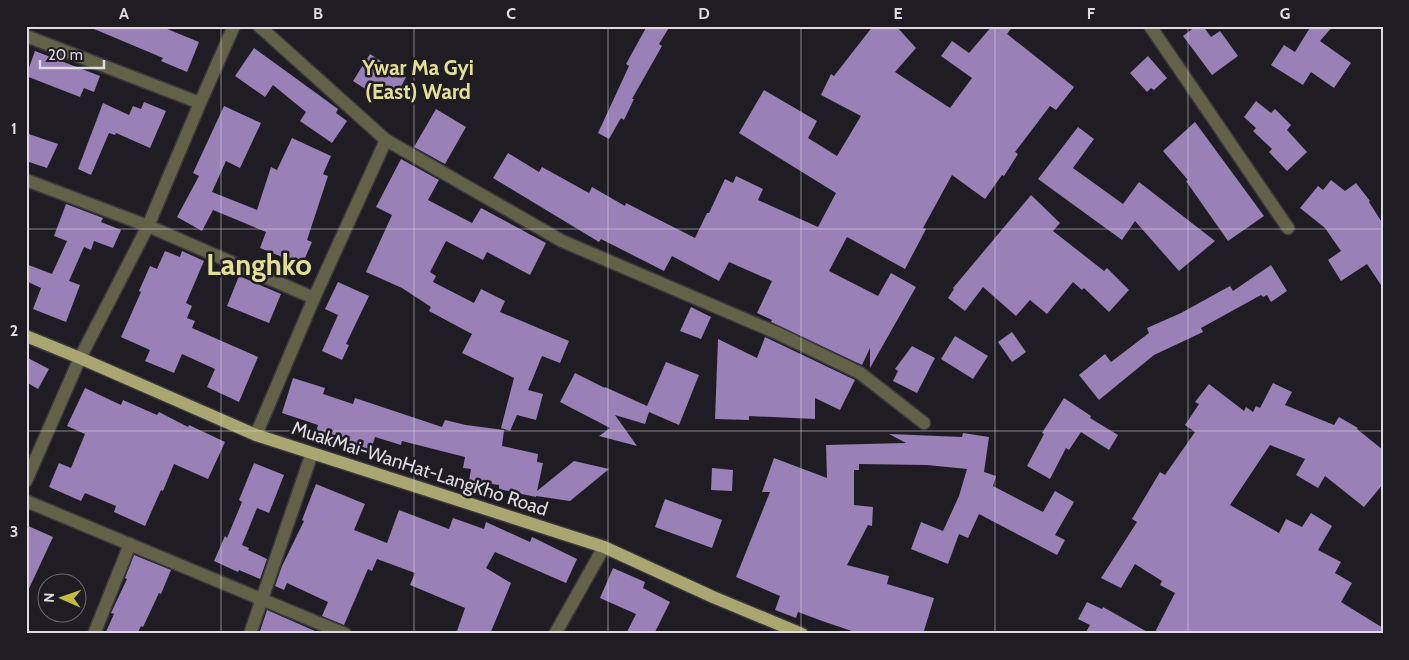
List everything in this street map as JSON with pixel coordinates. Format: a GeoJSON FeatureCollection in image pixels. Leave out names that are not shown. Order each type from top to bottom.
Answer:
{"type":"FeatureCollection","features":[{"type":"Feature","properties":{"kind":"main road","name":"MuakMai-WanHat-LangKho Road"},"geometry":{"type":"LineString","coordinates":[[26,336],[256,435],[604,547],[802,634]]}},
{"type":"Feature","properties":{"kind":"street"},"geometry":{"type":"LineString","coordinates":[[26,481],[80,358],[148,226],[234,26]]}},
{"type":"Feature","properties":{"kind":"street"},"geometry":{"type":"LineString","coordinates":[[259,26],[386,140],[562,241],[777,333],[860,373],[924,423]]}},
{"type":"Feature","properties":{"kind":"street"},"geometry":{"type":"LineString","coordinates":[[1150,26],[1288,228]]}},
{"type":"Feature","properties":{"kind":"street"},"geometry":{"type":"LineString","coordinates":[[26,36],[200,102]]}},
{"type":"Feature","properties":{"kind":"street"},"geometry":{"type":"LineString","coordinates":[[256,435],[314,298],[386,140]]}},
{"type":"Feature","properties":{"kind":"street"},"geometry":{"type":"LineString","coordinates":[[26,180],[148,226],[314,298]]}},
{"type":"Feature","properties":{"kind":"street"},"geometry":{"type":"LineString","coordinates":[[250,634],[312,453]]}},
{"type":"Feature","properties":{"kind":"street"},"geometry":{"type":"LineString","coordinates":[[26,501],[345,634]]}},
{"type":"Feature","properties":{"kind":"street"},"geometry":{"type":"LineString","coordinates":[[94,634],[130,544]]}},
{"type":"Feature","properties":{"kind":"street"},"geometry":{"type":"LineString","coordinates":[[554,634],[604,547]]}},
{"type":"Feature","properties":{"kind":"building"},"geometry":{"type":"Polygon","coordinates":[[[87,26],[160,26],[199,42],[187,72],[161,61],[163,58],[87,26]]]}},
{"type":"Feature","properties":{"kind":"building"},"geometry":{"type":"Polygon","coordinates":[[[647,26],[670,26],[659,44],[662,46],[632,99],[634,99],[624,120],[621,118],[609,139],[598,133],[629,66],[626,64],[647,26]]]}},
{"type":"Feature","properties":{"kind":"building"},"geometry":{"type":"Polygon","coordinates":[[[873,26],[896,26],[916,48],[895,72],[950,108],[972,78],[941,56],[952,41],[969,53],[992,26],[1013,26],[1007,34],[1074,87],[1056,110],[1050,106],[1015,152],[1018,154],[1004,176],[1002,175],[985,199],[952,175],[923,228],[926,229],[905,269],[847,237],[829,271],[878,296],[891,273],[916,287],[870,368],[870,348],[862,365],[771,322],[772,320],[757,313],[772,281],[729,262],[719,281],[672,256],[664,271],[601,239],[599,242],[493,178],[508,153],[539,172],[542,167],[589,193],[592,187],[625,206],[626,203],[695,238],[725,179],[733,183],[736,176],[763,189],[758,200],[818,227],[836,193],[739,133],[764,90],[817,121],[808,138],[837,156],[861,116],[821,95],[831,74],[834,76],[873,26]]]}},
{"type":"Feature","properties":{"kind":"building"},"geometry":{"type":"Polygon","coordinates":[[[1196,26],[1203,26],[1211,37],[1220,31],[1238,56],[1212,75],[1183,36],[1196,26]]]}},
{"type":"Feature","properties":{"kind":"building"},"geometry":{"type":"Polygon","coordinates":[[[1311,26],[1333,26],[1320,41],[1351,63],[1334,88],[1311,72],[1303,85],[1271,65],[1284,45],[1295,52],[1311,26]]]}},
{"type":"Feature","properties":{"kind":"building"},"geometry":{"type":"Polygon","coordinates":[[[254,48],[338,109],[336,113],[347,121],[332,143],[300,121],[306,112],[273,85],[265,97],[235,76],[254,48]]]}},
{"type":"Feature","properties":{"kind":"building"},"geometry":{"type":"Polygon","coordinates":[[[35,51],[100,76],[94,92],[84,88],[80,97],[26,76],[35,51]]]}},
{"type":"Feature","properties":{"kind":"building"},"geometry":{"type":"Polygon","coordinates":[[[370,54],[406,77],[398,93],[381,85],[378,90],[373,87],[370,92],[353,81],[370,54]]]}},
{"type":"Feature","properties":{"kind":"building"},"geometry":{"type":"Polygon","coordinates":[[[1148,56],[1167,78],[1154,90],[1151,88],[1147,92],[1130,73],[1148,56]]]}},
{"type":"Feature","properties":{"kind":"building"},"geometry":{"type":"Polygon","coordinates":[[[1256,101],[1271,113],[1275,109],[1291,125],[1287,130],[1307,152],[1287,171],[1269,152],[1272,149],[1253,131],[1256,128],[1244,117],[1256,101]]]}},
{"type":"Feature","properties":{"kind":"building"},"geometry":{"type":"Polygon","coordinates":[[[144,102],[166,111],[150,148],[116,133],[115,135],[109,133],[91,175],[78,169],[103,103],[129,115],[133,106],[141,109],[144,102]]]}},
{"type":"Feature","properties":{"kind":"building"},"geometry":{"type":"Polygon","coordinates":[[[224,106],[261,123],[240,168],[226,161],[212,192],[257,210],[271,167],[277,170],[292,138],[331,156],[323,174],[328,176],[307,240],[312,242],[302,265],[260,248],[266,232],[213,210],[202,231],[177,217],[199,176],[193,173],[224,106]]]}},
{"type":"Feature","properties":{"kind":"building"},"geometry":{"type":"Polygon","coordinates":[[[436,109],[466,127],[445,164],[414,147],[436,109]]]}},
{"type":"Feature","properties":{"kind":"building"},"geometry":{"type":"Polygon","coordinates":[[[1195,122],[1264,216],[1228,241],[1186,181],[1188,180],[1163,151],[1195,122]]]}},
{"type":"Feature","properties":{"kind":"building"},"geometry":{"type":"Polygon","coordinates":[[[1078,127],[1094,139],[1073,168],[1123,204],[1139,182],[1215,241],[1179,271],[1135,221],[1122,240],[1038,179],[1078,127]]]}},
{"type":"Feature","properties":{"kind":"building"},"geometry":{"type":"Polygon","coordinates":[[[26,133],[58,144],[47,168],[26,161],[26,133]]]}},
{"type":"Feature","properties":{"kind":"building"},"geometry":{"type":"Polygon","coordinates":[[[401,159],[439,180],[428,200],[472,223],[481,208],[546,243],[530,275],[487,252],[483,260],[446,241],[430,272],[436,276],[433,282],[474,303],[481,289],[505,301],[500,312],[569,341],[560,363],[542,356],[528,390],[543,394],[536,420],[517,415],[510,431],[501,428],[514,378],[462,353],[472,334],[429,311],[431,307],[402,288],[366,272],[392,215],[376,207],[401,159]]]}},
{"type":"Feature","properties":{"kind":"building"},"geometry":{"type":"Polygon","coordinates":[[[1331,180],[1345,191],[1356,183],[1370,201],[1383,224],[1383,288],[1367,264],[1341,281],[1328,260],[1341,251],[1325,228],[1300,208],[1318,186],[1323,190],[1331,180]]]}},
{"type":"Feature","properties":{"kind":"building"},"geometry":{"type":"Polygon","coordinates":[[[1031,195],[1060,223],[1053,231],[1104,271],[1107,268],[1129,290],[1109,312],[1084,288],[1082,290],[1073,282],[1047,314],[1030,300],[1016,316],[983,287],[965,311],[948,298],[953,288],[1031,195]]]}},
{"type":"Feature","properties":{"kind":"building"},"geometry":{"type":"Polygon","coordinates":[[[66,204],[103,218],[101,222],[121,230],[113,248],[94,241],[91,250],[84,247],[69,281],[80,285],[66,322],[33,309],[41,288],[26,281],[26,264],[52,274],[67,241],[54,236],[66,204]]]}},
{"type":"Feature","properties":{"kind":"building"},"geometry":{"type":"Polygon","coordinates":[[[165,251],[180,257],[182,251],[204,261],[186,303],[192,306],[187,318],[195,321],[192,328],[258,357],[239,402],[207,387],[215,369],[182,354],[174,373],[145,361],[150,350],[121,337],[150,266],[157,269],[165,251]]]}},
{"type":"Feature","properties":{"kind":"building"},"geometry":{"type":"Polygon","coordinates":[[[1271,265],[1287,291],[1271,302],[1267,295],[1263,297],[1261,295],[1201,328],[1203,332],[1154,355],[1099,400],[1079,375],[1105,354],[1111,362],[1149,333],[1147,328],[1181,313],[1230,286],[1233,291],[1271,265]]]}},
{"type":"Feature","properties":{"kind":"building"},"geometry":{"type":"Polygon","coordinates":[[[239,276],[281,294],[269,323],[227,306],[239,276]]]}},
{"type":"Feature","properties":{"kind":"building"},"geometry":{"type":"Polygon","coordinates":[[[338,282],[369,296],[346,344],[349,345],[342,360],[322,351],[338,315],[325,309],[338,282]]]}},
{"type":"Feature","properties":{"kind":"building"},"geometry":{"type":"Polygon","coordinates":[[[691,307],[711,317],[701,339],[680,331],[691,307]]]}},
{"type":"Feature","properties":{"kind":"building"},"geometry":{"type":"Polygon","coordinates":[[[1012,332],[1026,352],[1012,362],[998,342],[1012,332]]]}},
{"type":"Feature","properties":{"kind":"building"},"geometry":{"type":"Polygon","coordinates":[[[955,336],[988,356],[973,379],[941,359],[955,336]]]}},
{"type":"Feature","properties":{"kind":"building"},"geometry":{"type":"Polygon","coordinates":[[[765,337],[855,380],[840,410],[815,398],[815,419],[749,416],[749,420],[715,419],[718,339],[757,358],[765,337]]]}},
{"type":"Feature","properties":{"kind":"building"},"geometry":{"type":"Polygon","coordinates":[[[912,346],[935,358],[917,393],[893,381],[898,371],[895,369],[912,346]]]}},
{"type":"Feature","properties":{"kind":"building"},"geometry":{"type":"Polygon","coordinates":[[[26,357],[49,369],[38,389],[26,382],[26,357]]]}},
{"type":"Feature","properties":{"kind":"building"},"geometry":{"type":"Polygon","coordinates":[[[666,362],[699,375],[679,425],[649,412],[645,424],[615,415],[637,446],[599,436],[610,428],[560,402],[575,373],[647,406],[666,362]]]}},
{"type":"Feature","properties":{"kind":"building"},"geometry":{"type":"Polygon","coordinates":[[[293,378],[325,388],[323,394],[353,404],[355,398],[442,427],[445,420],[504,430],[502,446],[538,454],[537,462],[543,463],[537,491],[574,461],[609,469],[570,501],[536,497],[499,489],[499,485],[469,481],[471,469],[463,468],[465,457],[402,441],[401,445],[375,437],[371,450],[335,438],[333,442],[315,436],[318,425],[282,413],[293,378]]]}},
{"type":"Feature","properties":{"kind":"building"},"geometry":{"type":"Polygon","coordinates":[[[1273,383],[1292,392],[1285,405],[1334,425],[1339,417],[1358,428],[1383,450],[1383,484],[1364,507],[1325,476],[1318,488],[1296,475],[1305,459],[1270,445],[1230,505],[1279,533],[1286,519],[1302,527],[1311,513],[1332,526],[1318,550],[1341,562],[1335,573],[1352,583],[1341,602],[1383,628],[1383,634],[1154,634],[1175,593],[1160,585],[1162,581],[1135,564],[1121,588],[1101,578],[1137,522],[1132,519],[1160,472],[1165,475],[1195,432],[1185,425],[1199,404],[1195,402],[1209,384],[1244,411],[1246,407],[1253,412],[1256,406],[1260,408],[1273,383]]]}},
{"type":"Feature","properties":{"kind":"building"},"geometry":{"type":"Polygon","coordinates":[[[85,388],[121,405],[123,400],[157,415],[159,412],[188,427],[189,425],[225,442],[208,479],[174,464],[145,526],[114,512],[116,506],[85,493],[81,501],[49,487],[59,463],[71,468],[85,434],[67,426],[85,388]]]}},
{"type":"Feature","properties":{"kind":"building"},"geometry":{"type":"Polygon","coordinates":[[[1064,398],[1091,416],[1090,418],[1118,435],[1109,450],[1081,432],[1069,450],[1066,448],[1050,479],[1027,466],[1044,434],[1042,433],[1064,398]]]}},
{"type":"Feature","properties":{"kind":"building"},"geometry":{"type":"Polygon","coordinates":[[[963,433],[989,437],[984,472],[996,476],[993,486],[1043,512],[1055,491],[1074,502],[1055,535],[1065,540],[1057,555],[979,514],[968,538],[959,534],[948,564],[911,549],[921,522],[943,531],[959,496],[967,469],[927,465],[859,464],[859,470],[854,470],[854,505],[873,507],[872,526],[868,525],[847,565],[889,576],[887,584],[934,598],[923,634],[861,634],[798,612],[796,618],[775,610],[780,596],[736,577],[770,492],[762,492],[774,458],[827,478],[826,445],[906,443],[889,434],[962,437],[963,433]]]}},
{"type":"Feature","properties":{"kind":"building"},"geometry":{"type":"Polygon","coordinates":[[[254,463],[284,475],[269,513],[257,508],[242,545],[267,559],[260,579],[214,561],[225,536],[227,538],[242,502],[239,500],[254,463]]]}},
{"type":"Feature","properties":{"kind":"building"},"geometry":{"type":"Polygon","coordinates":[[[712,468],[733,470],[732,491],[711,490],[712,468]]]}},
{"type":"Feature","properties":{"kind":"building"},"geometry":{"type":"Polygon","coordinates":[[[316,484],[365,504],[354,530],[387,543],[399,510],[449,529],[453,518],[484,529],[486,522],[530,542],[532,537],[577,559],[566,583],[495,552],[486,568],[511,583],[490,634],[456,634],[465,608],[410,585],[415,573],[377,559],[372,571],[368,569],[344,625],[322,616],[328,602],[287,583],[284,590],[275,586],[282,566],[304,521],[302,520],[316,484]]]}},
{"type":"Feature","properties":{"kind":"building"},"geometry":{"type":"Polygon","coordinates":[[[665,499],[722,520],[712,548],[655,527],[665,499]]]}},
{"type":"Feature","properties":{"kind":"building"},"geometry":{"type":"Polygon","coordinates":[[[26,525],[53,537],[26,595],[26,525]]]}},
{"type":"Feature","properties":{"kind":"building"},"geometry":{"type":"Polygon","coordinates":[[[134,555],[171,570],[161,594],[159,593],[143,627],[141,626],[137,634],[105,634],[114,614],[111,613],[127,579],[125,578],[134,555]]]}},
{"type":"Feature","properties":{"kind":"building"},"geometry":{"type":"Polygon","coordinates":[[[613,568],[645,582],[643,588],[670,602],[654,634],[626,634],[636,614],[600,598],[613,568]]]}},
{"type":"Feature","properties":{"kind":"building"},"geometry":{"type":"Polygon","coordinates":[[[1087,602],[1102,609],[1103,607],[1151,634],[1085,634],[1090,625],[1078,619],[1087,602]]]}},
{"type":"Feature","properties":{"kind":"building"},"geometry":{"type":"Polygon","coordinates":[[[267,610],[315,631],[323,634],[259,634],[267,610]]]}},
{"type":"Feature","properties":{"kind":"district","name":"Ywar Ma Gyi (East) Ward"},"geometry":{"type":"Point","coordinates":[418,80]}},
{"type":"Feature","properties":{"kind":"district","name":"Langhko"},"geometry":{"type":"Point","coordinates":[259,265]}}]}
